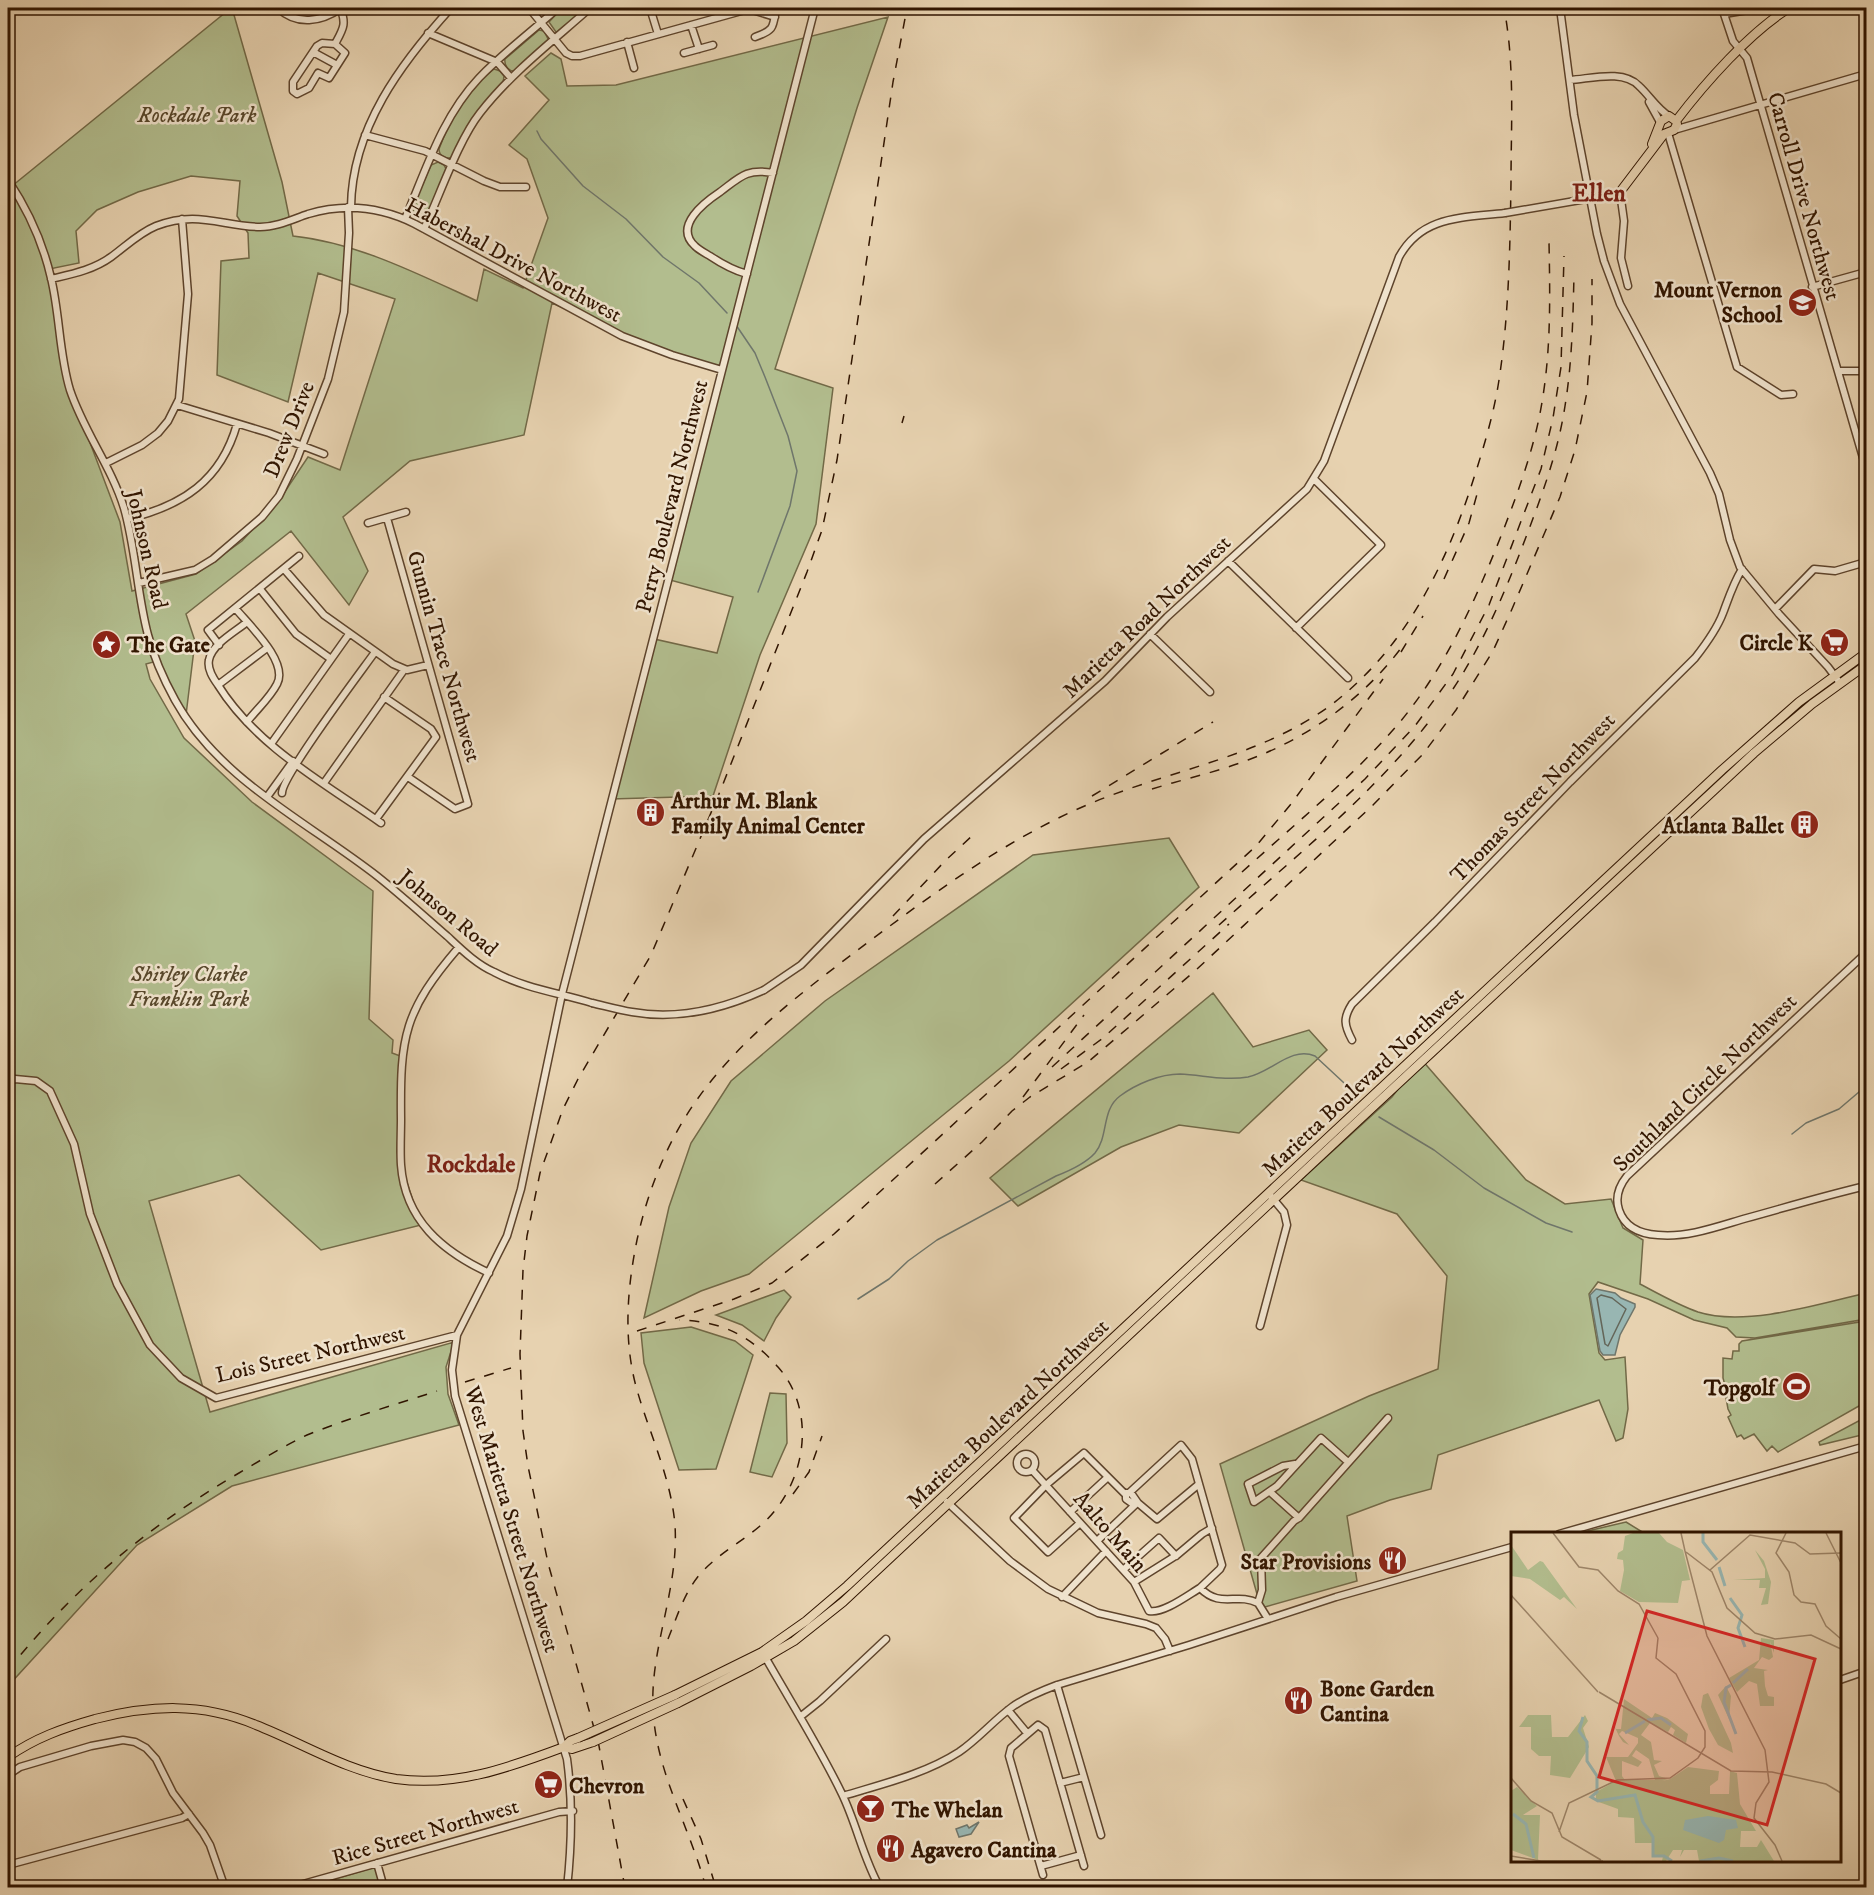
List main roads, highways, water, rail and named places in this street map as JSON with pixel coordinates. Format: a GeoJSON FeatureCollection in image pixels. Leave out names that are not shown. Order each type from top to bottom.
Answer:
{"type":"FeatureCollection","features":[{"type":"Feature","properties":{"kind":"main road"},"geometry":{"type":"LineString","coordinates":[[1618,193],[1685,109],[1739,50],[1787,9]]}},
{"type":"Feature","properties":{"kind":"main road"},"geometry":{"type":"LineString","coordinates":[[1660,124],[1661,130],[1672,125]]}},
{"type":"Feature","properties":{"kind":"main road"},"geometry":{"type":"LineString","coordinates":[[1660,124],[1672,125]]}},
{"type":"Feature","properties":{"kind":"main road"},"geometry":{"type":"LineString","coordinates":[[1650,152],[1660,124]]}},
{"type":"Feature","properties":{"kind":"main road","name":"Marietta Boulevard Northwest"},"geometry":{"type":"LineString","coordinates":[[945,1501],[1272,1197],[1730,763],[1794,706],[1866,653]]}},
{"type":"Feature","properties":{"kind":"main road"},"geometry":{"type":"LineString","coordinates":[[8,1756],[37,1738],[70,1726],[128,1711],[174,1707],[220,1713],[254,1724],[361,1770],[406,1780],[429,1782],[475,1777],[564,1747],[570,1741],[579,1742],[677,1699],[794,1641],[843,1602],[945,1501],[1008,1447],[1272,1197],[1754,753],[1812,704],[1866,665]]}},
{"type":"Feature","properties":{"kind":"water"},"geometry":{"type":"Polygon","coordinates":[[[1596,1289],[1615,1293],[1635,1304],[1620,1335],[1615,1355],[1603,1355],[1600,1351],[1590,1295],[1596,1289]]]}},
{"type":"Feature","properties":{"kind":"water"},"geometry":{"type":"Polygon","coordinates":[[[979,1822],[971,1834],[959,1837],[956,1829],[967,1825],[969,1828],[979,1822]]]}},
{"type":"Feature","properties":{"kind":"waterway"},"geometry":{"type":"LineString","coordinates":[[537,131],[541,139],[583,186],[626,219],[663,257],[699,283],[727,313]]}},
{"type":"Feature","properties":{"kind":"waterway"},"geometry":{"type":"LineString","coordinates":[[736,325],[755,353],[788,436],[797,471],[790,506],[758,592]]}},
{"type":"Feature","properties":{"kind":"waterway"},"geometry":{"type":"LineString","coordinates":[[858,1299],[889,1279],[908,1261],[937,1240],[1087,1161],[1099,1146],[1107,1116],[1114,1102],[1126,1092],[1148,1080],[1180,1074],[1222,1078],[1248,1077],[1290,1057],[1306,1054],[1315,1056],[1357,1095]]}},
{"type":"Feature","properties":{"kind":"waterway"},"geometry":{"type":"LineString","coordinates":[[1792,1134],[1806,1123],[1839,1109],[1866,1086]]}},
{"type":"Feature","properties":{"kind":"waterway"},"geometry":{"type":"LineString","coordinates":[[1379,1117],[1434,1150],[1484,1188],[1546,1223],[1572,1232]]}},
{"type":"Feature","properties":{"kind":"waterway"},"geometry":{"type":"LineString","coordinates":[[330,1880],[332,1888]]}},
{"type":"Feature","properties":{"kind":"railway"},"geometry":{"type":"LineString","coordinates":[[625,1888],[599,1746],[548,1563],[528,1466],[523,1431],[520,1354],[523,1270],[527,1236],[540,1173],[563,1109],[578,1079],[651,955],[721,789],[822,530],[837,460],[893,82],[907,8]]}},
{"type":"Feature","properties":{"kind":"railway"},"geometry":{"type":"LineString","coordinates":[[706,1888],[667,1778],[655,1733],[653,1686],[673,1572],[675,1525],[665,1473],[637,1390],[628,1334],[629,1296],[637,1240],[647,1203],[667,1150],[696,1101],[733,1056],[754,1035],[798,997],[921,903],[976,865],[1063,816],[1124,790],[1246,750],[1304,723],[1331,705],[1356,684],[1398,636],[1416,610],[1431,582],[1458,523],[1486,437],[1499,380],[1507,306],[1512,116],[1510,51],[1504,8]]}},
{"type":"Feature","properties":{"kind":"railway"},"geometry":{"type":"LineString","coordinates":[[1242,872],[1343,781],[1382,742],[1417,700],[1459,631],[1493,556],[1532,448],[1546,377],[1550,300],[1549,242]]}},
{"type":"Feature","properties":{"kind":"railway"},"geometry":{"type":"LineString","coordinates":[[1052,1067],[1365,779],[1415,726],[1453,674],[1489,605],[1541,469],[1553,418],[1561,367],[1564,256]]}},
{"type":"Feature","properties":{"kind":"railway"},"geometry":{"type":"LineString","coordinates":[[1453,689],[1475,653],[1502,596],[1544,489],[1554,457],[1562,423],[1569,374],[1574,274]]}},
{"type":"Feature","properties":{"kind":"railway"},"geometry":{"type":"LineString","coordinates":[[935,1184],[982,1142],[1012,1111],[1030,1097],[1088,1062],[1196,970],[1373,805],[1423,754],[1456,710],[1493,651],[1560,497],[1575,450],[1587,392],[1592,323],[1592,279]]}},
{"type":"Feature","properties":{"kind":"railway"},"geometry":{"type":"LineString","coordinates":[[902,423],[904,416]]}},
{"type":"Feature","properties":{"kind":"railway"},"geometry":{"type":"LineString","coordinates":[[1444,579],[1469,523],[1479,487]]}},
{"type":"Feature","properties":{"kind":"railway"},"geometry":{"type":"LineString","coordinates":[[1401,652],[1423,616]]}},
{"type":"Feature","properties":{"kind":"railway"},"geometry":{"type":"LineString","coordinates":[[1152,789],[1236,764],[1270,751],[1314,728],[1354,698],[1389,663],[1404,644]]}},
{"type":"Feature","properties":{"kind":"railway"},"geometry":{"type":"LineString","coordinates":[[637,1331],[734,1299],[772,1283],[834,1234],[1256,846],[1291,804],[1383,679]]}},
{"type":"Feature","properties":{"kind":"railway"},"geometry":{"type":"LineString","coordinates":[[1092,796],[1213,722]]}},
{"type":"Feature","properties":{"kind":"railway"},"geometry":{"type":"LineString","coordinates":[[1219,925],[1301,853],[1380,778],[1428,723]]}},
{"type":"Feature","properties":{"kind":"railway"},"geometry":{"type":"LineString","coordinates":[[893,916],[974,834]]}},
{"type":"Feature","properties":{"kind":"railway"},"geometry":{"type":"LineString","coordinates":[[1061,1069],[1103,1038],[1229,924]]}},
{"type":"Feature","properties":{"kind":"railway"},"geometry":{"type":"LineString","coordinates":[[1023,1097],[1084,1015]]}},
{"type":"Feature","properties":{"kind":"railway"},"geometry":{"type":"LineString","coordinates":[[668,1639],[694,1581],[714,1560],[760,1526],[788,1492],[801,1450],[802,1428],[799,1406],[791,1385],[778,1367],[757,1346],[721,1327],[708,1323],[679,1320]]}},
{"type":"Feature","properties":{"kind":"railway"},"geometry":{"type":"LineString","coordinates":[[465,1382],[511,1368]]}},
{"type":"Feature","properties":{"kind":"railway"},"geometry":{"type":"LineString","coordinates":[[8,1670],[33,1640],[86,1585],[143,1537],[205,1494],[307,1435],[437,1391]]}},
{"type":"Feature","properties":{"kind":"railway"},"geometry":{"type":"LineString","coordinates":[[793,1494],[809,1472],[822,1436]]}},
{"type":"Feature","properties":{"kind":"railway"},"geometry":{"type":"LineString","coordinates":[[683,1799],[701,1839],[716,1888]]}},
{"type":"Feature","properties":{"kind":"place","name":"Mount Vernon School"},"geometry":{"type":"Point","coordinates":[1803,302]}},
{"type":"Feature","properties":{"kind":"place","name":"Circle K"},"geometry":{"type":"Point","coordinates":[1834,642]}},
{"type":"Feature","properties":{"kind":"place","name":"The Gate"},"geometry":{"type":"Point","coordinates":[106,644]}},
{"type":"Feature","properties":{"kind":"place","name":"Arthur M. Blank Family Animal Center"},"geometry":{"type":"Point","coordinates":[650,813]}},
{"type":"Feature","properties":{"kind":"place","name":"Atlanta Ballet"},"geometry":{"type":"Point","coordinates":[1805,825]}},
{"type":"Feature","properties":{"kind":"place","name":"Topgolf"},"geometry":{"type":"Point","coordinates":[1796,1387]}},
{"type":"Feature","properties":{"kind":"place","name":"Star Provisions"},"geometry":{"type":"Point","coordinates":[1392,1561]}},
{"type":"Feature","properties":{"kind":"place","name":"Bone Garden Cantina"},"geometry":{"type":"Point","coordinates":[1299,1701]}},
{"type":"Feature","properties":{"kind":"place","name":"Chevron"},"geometry":{"type":"Point","coordinates":[548,1785]}},
{"type":"Feature","properties":{"kind":"place","name":"The Whelan"},"geometry":{"type":"Point","coordinates":[871,1809]}},
{"type":"Feature","properties":{"kind":"place","name":"Agavero Cantina"},"geometry":{"type":"Point","coordinates":[890,1849]}},
{"type":"Feature","properties":{"kind":"district","name":"Ellen"},"geometry":{"type":"Point","coordinates":[1599,193]}},
{"type":"Feature","properties":{"kind":"district","name":"Rockdale"},"geometry":{"type":"Point","coordinates":[471,1164]}},
{"type":"Feature","properties":{"kind":"park label","name":"Rockdale Park"},"geometry":{"type":"Point","coordinates":[197,114]}},
{"type":"Feature","properties":{"kind":"park label","name":"Shirley Clarke Franklin Park"},"geometry":{"type":"Point","coordinates":[189,986]}}]}
